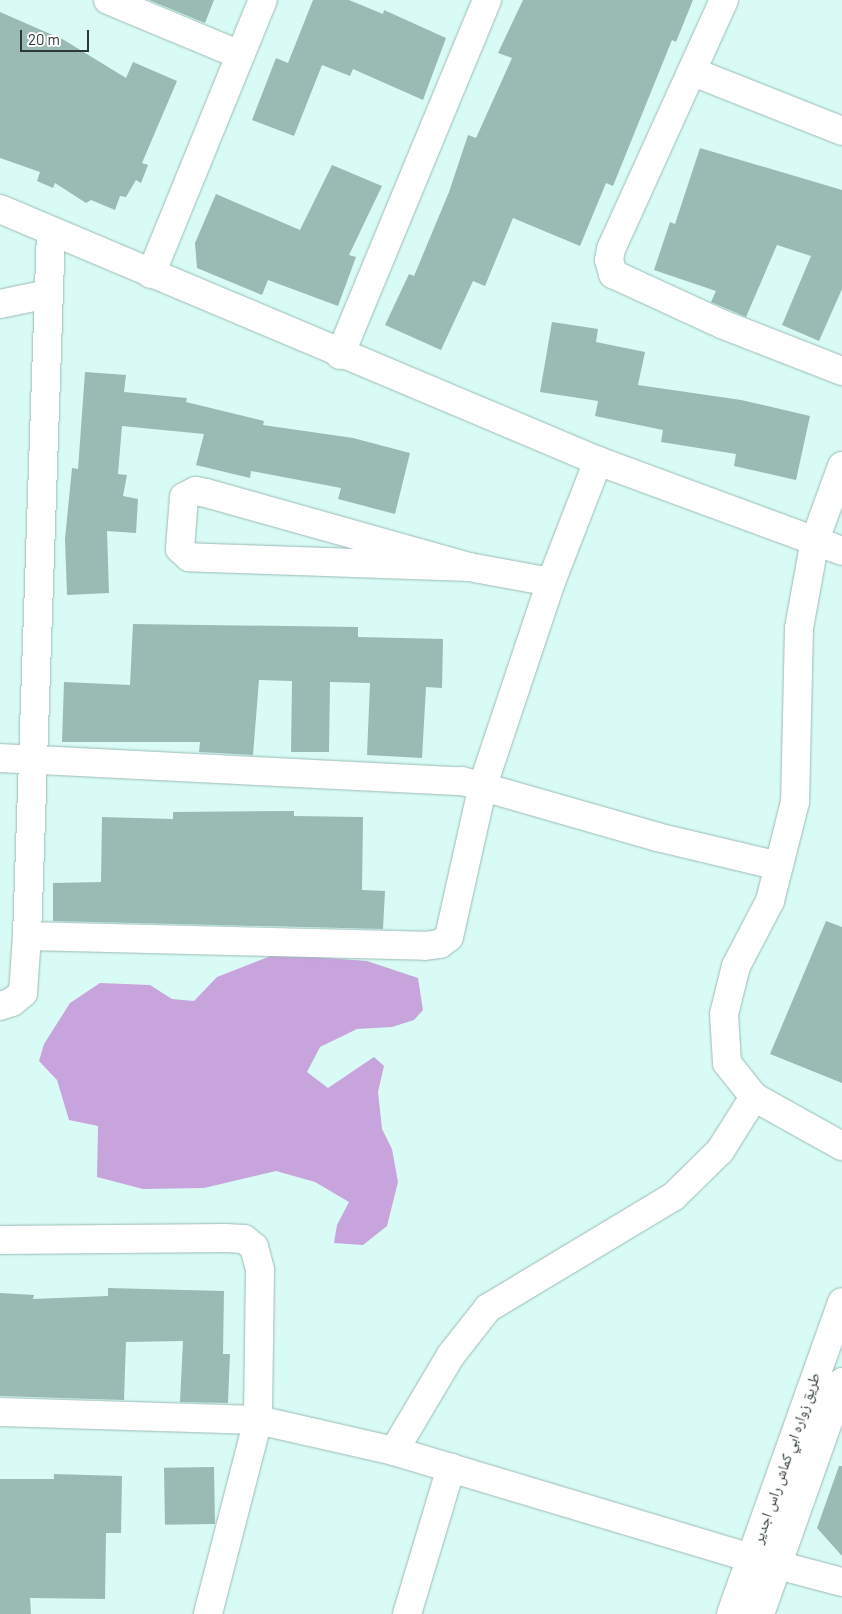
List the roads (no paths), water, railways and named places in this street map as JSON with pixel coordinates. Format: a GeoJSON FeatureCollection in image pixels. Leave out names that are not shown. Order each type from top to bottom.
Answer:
{"type":"FeatureCollection","features":[{"type":"Feature","properties":{"kind":"street"},"geometry":{"type":"LineString","coordinates":[[108,0],[240,55]]}},
{"type":"Feature","properties":{"kind":"street"},"geometry":{"type":"LineString","coordinates":[[151,274],[262,0]]}},
{"type":"Feature","properties":{"kind":"street"},"geometry":{"type":"LineString","coordinates":[[340,355],[486,0]]}},
{"type":"Feature","properties":{"kind":"street"},"geometry":{"type":"LineString","coordinates":[[724,0],[693,72],[611,249],[610,260],[613,274],[724,325],[842,371]]}},
{"type":"Feature","properties":{"kind":"street"},"geometry":{"type":"LineString","coordinates":[[693,72],[842,131]]}},
{"type":"Feature","properties":{"kind":"street"},"geometry":{"type":"LineString","coordinates":[[0,209],[340,355],[598,461],[842,551]]}},
{"type":"Feature","properties":{"kind":"street"},"geometry":{"type":"LineString","coordinates":[[0,1006],[12,1002],[23,992],[27,936],[35,759],[51,231]]}},
{"type":"Feature","properties":{"kind":"street"},"geometry":{"type":"LineString","coordinates":[[0,304],[48,294]]}},
{"type":"Feature","properties":{"kind":"street"},"geometry":{"type":"LineString","coordinates":[[27,936],[425,946],[440,944],[449,937],[483,784],[551,582],[598,461]]}},
{"type":"Feature","properties":{"kind":"street"},"geometry":{"type":"LineString","coordinates":[[842,466],[815,540],[799,628],[795,802],[770,901],[736,966],[724,1014],[727,1063],[754,1097],[842,1146]]}},
{"type":"Feature","properties":{"kind":"street"},"geometry":{"type":"LineString","coordinates":[[469,567],[189,557],[180,549],[184,497],[196,491],[206,493],[469,567],[551,582]]}},
{"type":"Feature","properties":{"kind":"street"},"geometry":{"type":"LineString","coordinates":[[0,758],[462,780],[483,784],[657,837],[779,866]]}},
{"type":"Feature","properties":{"kind":"street"},"geometry":{"type":"LineString","coordinates":[[394,1451],[451,1356],[488,1308],[673,1197],[720,1151],[754,1097]]}},
{"type":"Feature","properties":{"kind":"street"},"geometry":{"type":"LineString","coordinates":[[0,1240],[244,1239],[254,1247],[260,1270],[258,1420],[208,1614]]}},
{"type":"Feature","properties":{"kind":"street","name":"طريق زواره ابي كماش راس اجدير"},"geometry":{"type":"LineString","coordinates":[[730,1614],[764,1561],[842,1302]]}},
{"type":"Feature","properties":{"kind":"street"},"geometry":{"type":"LineString","coordinates":[[760,1614],[764,1561],[842,1382]]}},
{"type":"Feature","properties":{"kind":"street"},"geometry":{"type":"LineString","coordinates":[[0,1412],[258,1420],[394,1451],[764,1561],[842,1582]]}},
{"type":"Feature","properties":{"kind":"street"},"geometry":{"type":"LineString","coordinates":[[407,1614],[451,1467]]}}]}
